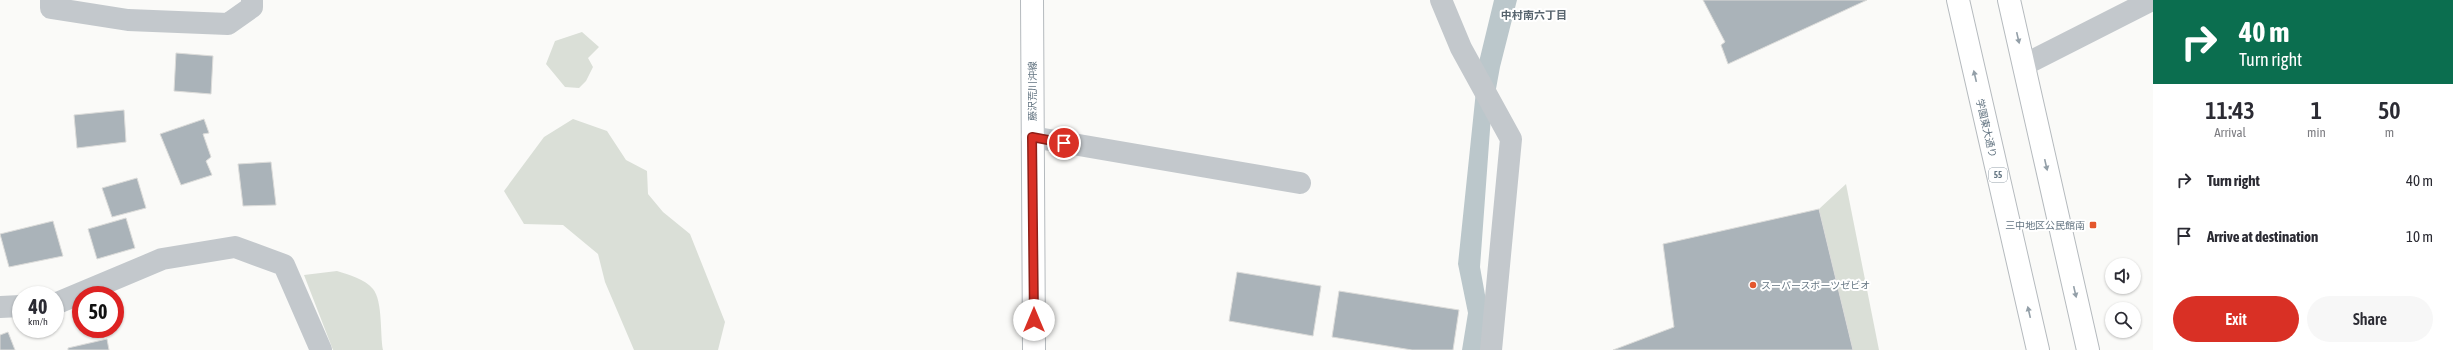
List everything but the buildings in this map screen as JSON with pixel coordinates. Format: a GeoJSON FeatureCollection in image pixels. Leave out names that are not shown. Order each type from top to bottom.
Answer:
{"type":"FeatureCollection","features":[{"type":"Feature","properties":{"kind":"main road","name":"藤沢荒川沖線"},"geometry":{"type":"LineString","coordinates":[[1032,0],[1034,350]]}},
{"type":"Feature","properties":{"kind":"main road","name":"学園東大通り"},"geometry":{"type":"LineString","coordinates":[[1958,0],[2038,350]]}},
{"type":"Feature","properties":{"kind":"main road"},"geometry":{"type":"LineString","coordinates":[[2009,0],[2088,350]]}},
{"type":"Feature","properties":{"kind":"street"},"geometry":{"type":"LineString","coordinates":[[51,0],[51,8],[128,20],[228,24],[252,8],[252,0]]}},
{"type":"Feature","properties":{"kind":"street"},"geometry":{"type":"LineString","coordinates":[[1441,0],[1461,48],[1511,139],[1490,350]]}},
{"type":"Feature","properties":{"kind":"street"},"geometry":{"type":"LineString","coordinates":[[2024,65],[2152,0]]}},
{"type":"Feature","properties":{"kind":"street"},"geometry":{"type":"LineString","coordinates":[[1032,137],[1300,184]]}},
{"type":"Feature","properties":{"kind":"street"},"geometry":{"type":"LineString","coordinates":[[64,300],[162,260],[235,247],[284,265],[321,350]]}},
{"type":"Feature","properties":{"kind":"street"},"geometry":{"type":"LineString","coordinates":[[0,307],[12,306]]}},
{"type":"Feature","properties":{"kind":"shaded area"},"geometry":{"type":"Polygon","coordinates":[[[1494,0],[1517,0],[1500,67],[1491,116],[1480,267],[1489,317],[1483,350],[1462,350],[1468,313],[1458,264],[1479,62],[1494,0]]]}},
{"type":"Feature","properties":{"kind":"shaded area"},"geometry":{"type":"Polygon","coordinates":[[[582,32],[599,47],[588,58],[593,67],[586,81],[579,88],[565,87],[546,64],[555,41],[582,32]]]}},
{"type":"Feature","properties":{"kind":"shaded area"},"geometry":{"type":"Polygon","coordinates":[[[573,119],[607,131],[626,160],[647,171],[648,194],[663,212],[690,234],[725,322],[718,350],[634,350],[605,282],[598,254],[563,225],[524,224],[504,191],[544,137],[573,119]]]}},
{"type":"Feature","properties":{"kind":"shaded area"},"geometry":{"type":"Polygon","coordinates":[[[1846,184],[1879,350],[1853,350],[1819,209],[1846,184]]]}},
{"type":"Feature","properties":{"kind":"shaded area"},"geometry":{"type":"Polygon","coordinates":[[[337,271],[366,283],[376,294],[380,310],[383,350],[333,350],[304,275],[337,271]]]}},
{"type":"Feature","properties":{"kind":"place","name":"三中地区公民館南"},"geometry":{"type":"Point","coordinates":[2093,225]}},
{"type":"Feature","properties":{"kind":"place","name":"スーパースポーツゼビオ"},"geometry":{"type":"Point","coordinates":[1753,285]}},
{"type":"Feature","properties":{"kind":"district","name":"中村南六丁目"},"geometry":{"type":"Point","coordinates":[1534,15]}},
{"type":"Feature","properties":{"kind":"route"},"geometry":{"type":"LineString","coordinates":[[1034,320],[1032,137],[1064,143]]}}]}
